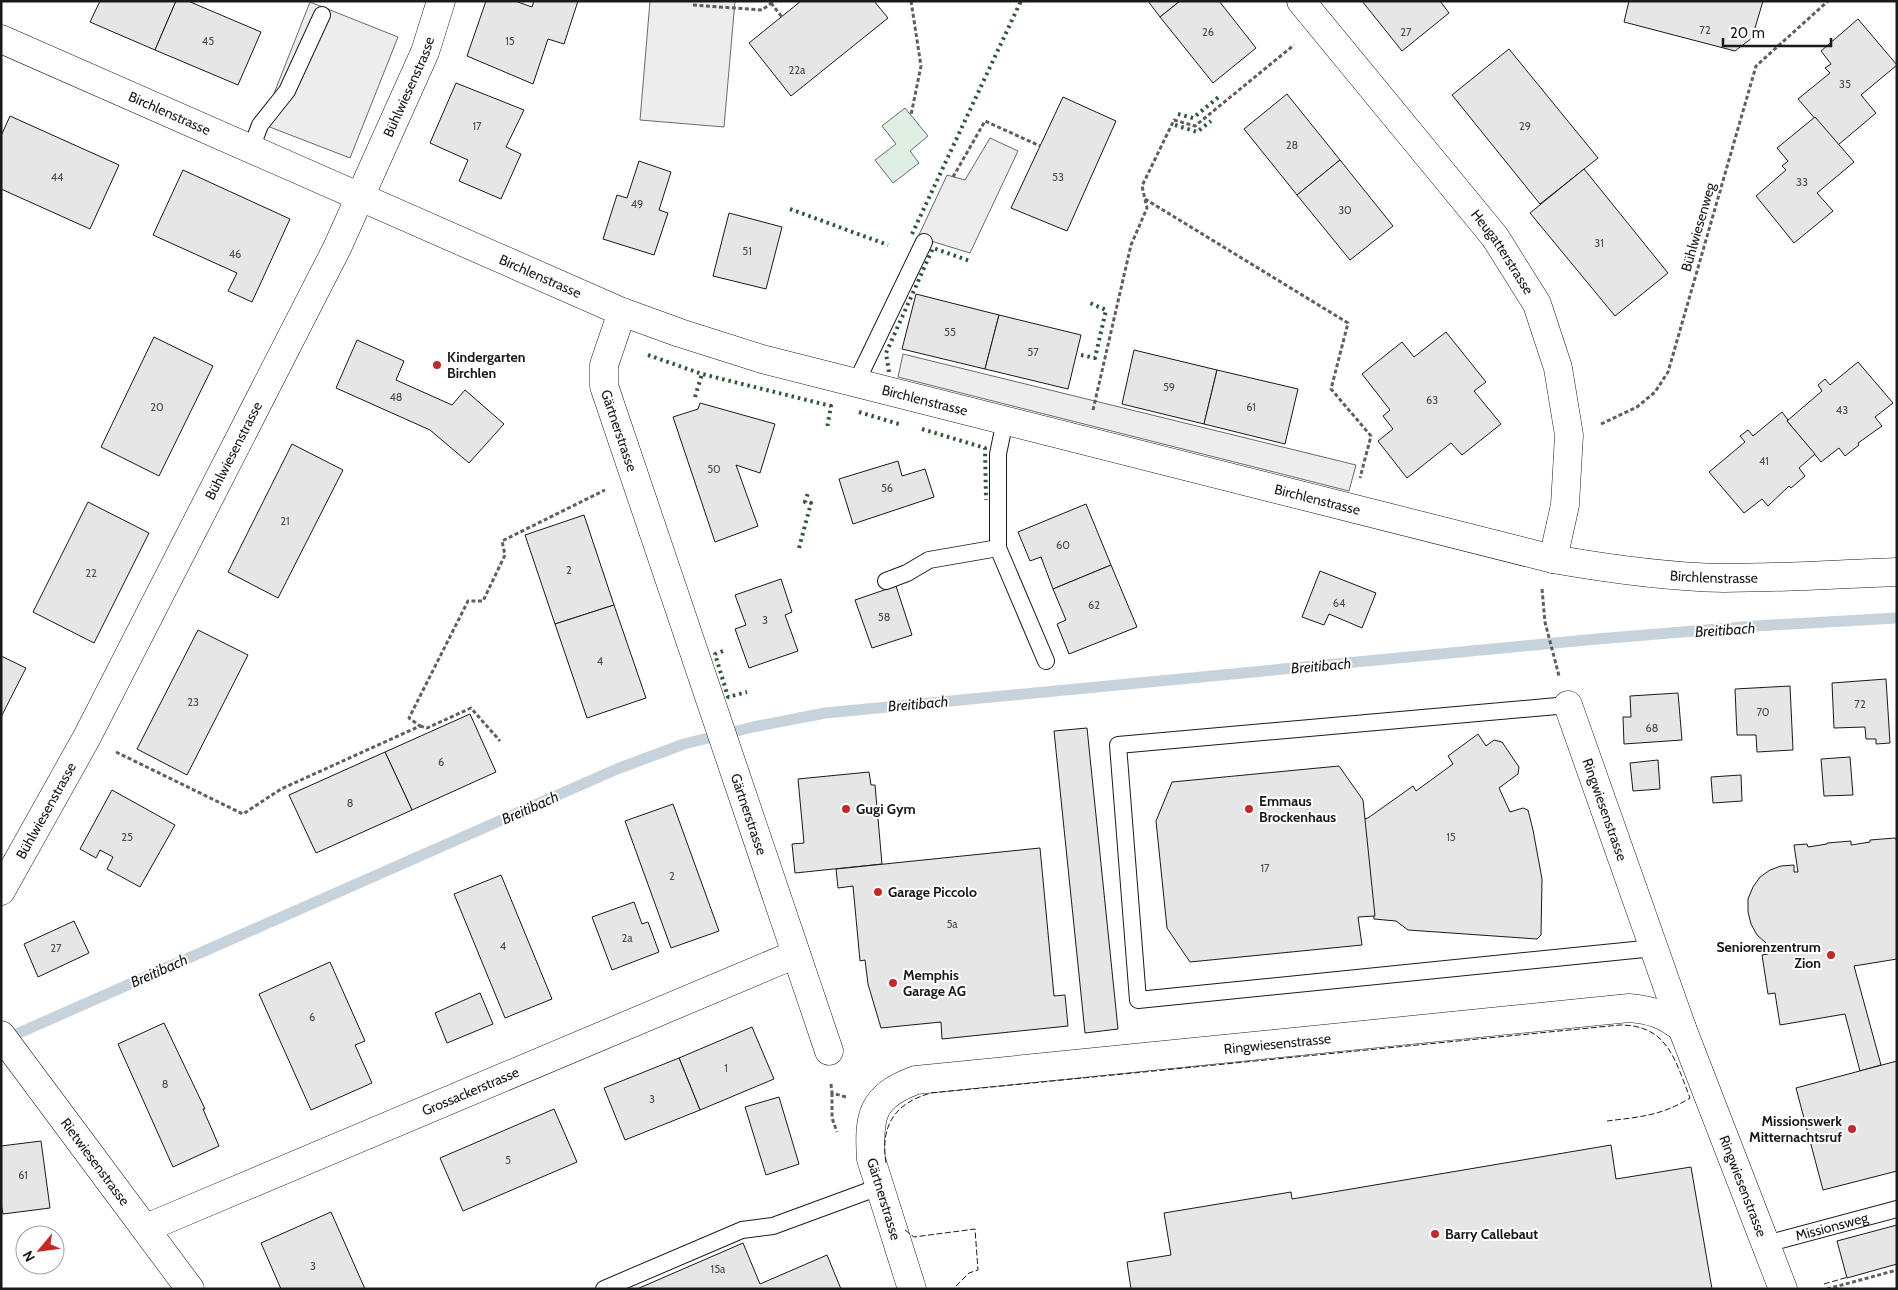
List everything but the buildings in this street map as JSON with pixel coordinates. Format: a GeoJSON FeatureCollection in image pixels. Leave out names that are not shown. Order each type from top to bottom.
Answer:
{"type":"FeatureCollection","features":[{"type":"Feature","properties":{"kind":"street","name":"Bühlwiesenstrasse"},"geometry":{"type":"LineString","coordinates":[[1,891],[87,737],[329,265],[425,52],[441,1]]}},
{"type":"Feature","properties":{"kind":"street","name":"Heugatterstrasse"},"geometry":{"type":"LineString","coordinates":[[1300,1],[1495,236],[1537,304],[1558,368],[1569,435],[1565,506],[1553,559]]}},
{"type":"Feature","properties":{"kind":"street","name":"Birchlenstrasse"},"geometry":{"type":"LineString","coordinates":[[1,39],[622,312],[762,359],[1553,559],[1613,570],[1724,578],[1897,572]]}},
{"type":"Feature","properties":{"kind":"street","name":"Gärtnerstrasse"},"geometry":{"type":"LineString","coordinates":[[622,312],[604,365],[604,386],[829,1051]]}},
{"type":"Feature","properties":{"kind":"street","name":"Ringwiesenstrasse"},"geometry":{"type":"LineString","coordinates":[[1568,705],[1682,1028],[1783,1289]]}},
{"type":"Feature","properties":{"kind":"street","name":"Grossackerstrasse"},"geometry":{"type":"LineString","coordinates":[[146,1228],[796,954]]}},
{"type":"Feature","properties":{"kind":"street","name":"Ringwiesenstrasse"},"geometry":{"type":"LineString","coordinates":[[876,1106],[885,1096],[901,1086],[916,1080],[1629,1008],[1648,1009],[1656,1012],[1682,1028]]}},
{"type":"Feature","properties":{"kind":"street","name":"Rietwiesenstrasse"},"geometry":{"type":"LineString","coordinates":[[7,1043],[190,1289]]}},
{"type":"Feature","properties":{"kind":"street","name":"Gärtnerstrasse"},"geometry":{"type":"LineString","coordinates":[[876,1106],[871,1124],[870,1159],[912,1289]]}},
{"type":"Feature","properties":{"kind":"lane"},"geometry":{"type":"LineString","coordinates":[[251,149],[260,125],[287,91],[322,15]]}},
{"type":"Feature","properties":{"kind":"lane"},"geometry":{"type":"LineString","coordinates":[[856,383],[924,242]]}},
{"type":"Feature","properties":{"kind":"lane"},"geometry":{"type":"LineString","coordinates":[[1005,420],[998,454],[998,548],[1046,660]]}},
{"type":"Feature","properties":{"kind":"lane"},"geometry":{"type":"LineString","coordinates":[[886,581],[929,560],[998,548]]}},
{"type":"Feature","properties":{"kind":"lane"},"geometry":{"type":"LineString","coordinates":[[1568,705],[1118,746],[1138,1000],[1654,948]]}},
{"type":"Feature","properties":{"kind":"lane"},"geometry":{"type":"LineString","coordinates":[[604,1289],[742,1230],[773,1226],[879,1187]]}},
{"type":"Feature","properties":{"kind":"lane","name":"Missionsweg"},"geometry":{"type":"LineString","coordinates":[[1766,1244],[1897,1209]]}},
{"type":"Feature","properties":{"kind":"path"},"geometry":{"type":"LineString","coordinates":[[911,1],[921,66],[912,115]]}},
{"type":"Feature","properties":{"kind":"path","name":"Bühlwiesenweg"},"geometry":{"type":"LineString","coordinates":[[1569,435],[1600,424],[1637,407],[1655,392],[1668,372],[1756,66],[1828,1]]}},
{"type":"Feature","properties":{"kind":"path"},"geometry":{"type":"LineString","coordinates":[[693,5],[762,10],[772,2],[782,17]]}},
{"type":"Feature","properties":{"kind":"path"},"geometry":{"type":"LineString","coordinates":[[1086,441],[1131,245],[1147,208],[1142,186],[1174,120],[1195,126],[1320,24]]}},
{"type":"Feature","properties":{"kind":"path"},"geometry":{"type":"LineString","coordinates":[[953,177],[985,121],[1040,146]]}},
{"type":"Feature","properties":{"kind":"path"},"geometry":{"type":"LineString","coordinates":[[1145,198],[1348,323],[1331,389],[1371,436],[1352,509]]}},
{"type":"Feature","properties":{"kind":"path"},"geometry":{"type":"LineString","coordinates":[[500,741],[471,708],[427,728],[420,726],[409,718],[468,601],[482,601],[505,555],[502,541],[634,476]]}},
{"type":"Feature","properties":{"kind":"path"},"geometry":{"type":"LineString","coordinates":[[1545,622],[1552,656]]}},
{"type":"Feature","properties":{"kind":"path"},"geometry":{"type":"LineString","coordinates":[[87,737],[243,814],[281,789],[420,726]]}},
{"type":"Feature","properties":{"kind":"path"},"geometry":{"type":"LineString","coordinates":[[829,1051],[832,1093],[876,1106]]}},
{"type":"Feature","properties":{"kind":"path"},"geometry":{"type":"LineString","coordinates":[[1828,1289],[1897,1270]]}},
{"type":"Feature","properties":{"kind":"green space"},"geometry":{"type":"Polygon","coordinates":[[[905,108],[928,136],[910,151],[919,163],[893,183],[875,160],[896,144],[882,126],[905,108]]]}},
{"type":"Feature","properties":{"kind":"shaded area"},"geometry":{"type":"Polygon","coordinates":[[[650,1],[735,1],[724,127],[640,120],[650,1]]]}},
{"type":"Feature","properties":{"kind":"shaded area"},"geometry":{"type":"Polygon","coordinates":[[[310,2],[398,37],[350,158],[262,124],[310,2]]]}},
{"type":"Feature","properties":{"kind":"shaded area"},"geometry":{"type":"Polygon","coordinates":[[[990,138],[1018,151],[970,253],[918,237],[947,175],[965,180],[990,138]]]}},
{"type":"Feature","properties":{"kind":"shaded area"},"geometry":{"type":"Polygon","coordinates":[[[903,354],[1356,465],[1349,491],[898,377],[903,354]]]}},
{"type":"Feature","properties":{"kind":"waterway","name":"Breitibach"},"geometry":{"type":"LineString","coordinates":[[3,1040],[617,769],[684,744],[753,727],[825,713],[1597,639],[1755,626],[1897,618]]}},
{"type":"Feature","properties":{"kind":"hedge"},"geometry":{"type":"LineString","coordinates":[[912,234],[1020,3],[1018,1]]}},
{"type":"Feature","properties":{"kind":"hedge"},"geometry":{"type":"LineString","coordinates":[[1178,114],[1193,118],[1221,95]]}},
{"type":"Feature","properties":{"kind":"hedge"},"geometry":{"type":"LineString","coordinates":[[1175,125],[1197,132],[1211,121]]}},
{"type":"Feature","properties":{"kind":"hedge"},"geometry":{"type":"LineString","coordinates":[[790,209],[888,245]]}},
{"type":"Feature","properties":{"kind":"hedge"},"geometry":{"type":"LineString","coordinates":[[889,372],[886,353],[933,248],[970,261]]}},
{"type":"Feature","properties":{"kind":"hedge"},"geometry":{"type":"LineString","coordinates":[[1081,355],[1095,358],[1106,310],[1090,303]]}},
{"type":"Feature","properties":{"kind":"hedge"},"geometry":{"type":"LineString","coordinates":[[648,355],[702,374],[831,406],[827,428]]}},
{"type":"Feature","properties":{"kind":"hedge"},"geometry":{"type":"LineString","coordinates":[[695,397],[702,374]]}},
{"type":"Feature","properties":{"kind":"hedge"},"geometry":{"type":"LineString","coordinates":[[859,412],[902,425]]}},
{"type":"Feature","properties":{"kind":"hedge"},"geometry":{"type":"LineString","coordinates":[[922,429],[985,448],[986,500]]}},
{"type":"Feature","properties":{"kind":"hedge"},"geometry":{"type":"LineString","coordinates":[[799,548],[811,503],[805,502],[808,493]]}},
{"type":"Feature","properties":{"kind":"hedge"},"geometry":{"type":"LineString","coordinates":[[723,651],[715,654],[728,697],[747,692]]}},
{"type":"Feature","properties":{"kind":"fence"},"geometry":{"type":"LineString","coordinates":[[886,1163],[885,1137],[893,1118],[908,1103],[918,1097],[931,1093],[1620,1025],[1649,1031],[1659,1038],[1674,1058],[1690,1098],[1659,1112],[1640,1117],[1607,1121]]}},
{"type":"Feature","properties":{"kind":"fence"},"geometry":{"type":"LineString","coordinates":[[905,1230],[914,1237],[975,1229],[978,1270],[969,1273],[953,1289]]}},
{"type":"Feature","properties":{"kind":"fence"},"geometry":{"type":"LineString","coordinates":[[1824,1284],[1848,1277]]}},
{"type":"Feature","properties":{"kind":"place","name":"Kindergarten Birchlen"},"geometry":{"type":"Point","coordinates":[437,365]}},
{"type":"Feature","properties":{"kind":"place","name":"Gugi Gym"},"geometry":{"type":"Point","coordinates":[846,809]}},
{"type":"Feature","properties":{"kind":"place","name":"Emmaus Brockenhaus"},"geometry":{"type":"Point","coordinates":[1249,809]}},
{"type":"Feature","properties":{"kind":"place","name":"Garage Piccolo"},"geometry":{"type":"Point","coordinates":[878,892]}},
{"type":"Feature","properties":{"kind":"place","name":"Seniorenzentrum Zion"},"geometry":{"type":"Point","coordinates":[1831,955]}},
{"type":"Feature","properties":{"kind":"place","name":"Memphis Garage AG"},"geometry":{"type":"Point","coordinates":[893,983]}},
{"type":"Feature","properties":{"kind":"place","name":"Missionswerk Mitternachtsruf"},"geometry":{"type":"Point","coordinates":[1852,1129]}},
{"type":"Feature","properties":{"kind":"place","name":"Barry Callebaut"},"geometry":{"type":"Point","coordinates":[1435,1234]}}]}
